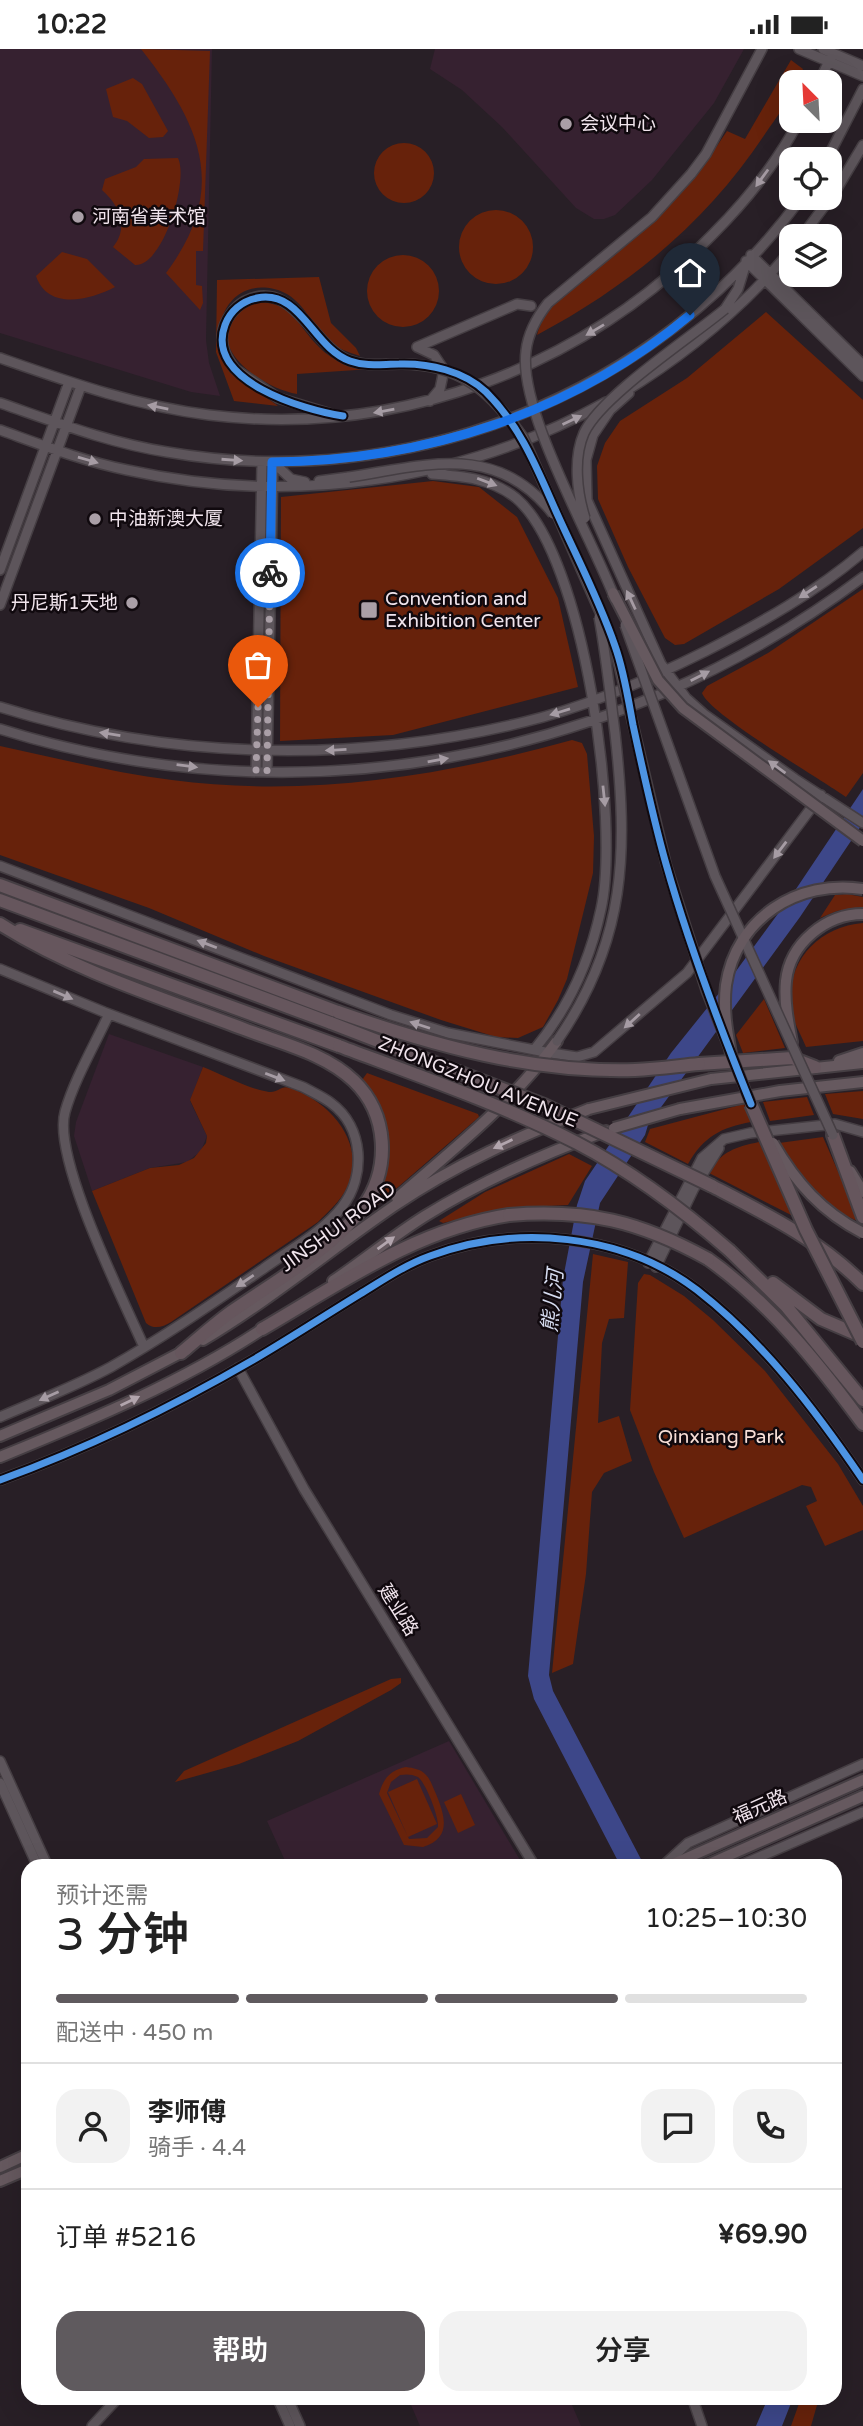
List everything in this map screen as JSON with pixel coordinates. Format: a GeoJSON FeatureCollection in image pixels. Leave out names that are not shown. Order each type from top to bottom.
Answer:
{"type":"FeatureCollection","features":[{"type":"Feature","properties":{"kind":"highway"},"geometry":{"type":"LineString","coordinates":[[0,885],[335,1018],[435,1045],[512,1061],[605,1069],[636,1070],[792,1058],[816,1067]]}},
{"type":"Feature","properties":{"kind":"highway","name":"ZHONGZHOU AVENUE"},"geometry":{"type":"LineString","coordinates":[[0,900],[335,1018],[544,1105],[712,1186],[801,1234],[831,1254],[863,1284]]}},
{"type":"Feature","properties":{"kind":"highway"},"geometry":{"type":"LineString","coordinates":[[0,923],[35,946],[322,1060],[348,1076],[363,1091],[379,1122],[381,1161],[373,1193],[341,1232],[228,1314],[181,1353]]}},
{"type":"Feature","properties":{"kind":"highway","name":"ZHONGZHOU AVENUE"},"geometry":{"type":"LineString","coordinates":[[0,923],[339,1046],[478,1100],[578,1143],[652,1189],[730,1251],[786,1306],[863,1400]]}},
{"type":"Feature","properties":{"kind":"highway"},"geometry":{"type":"LineString","coordinates":[[751,1104],[801,1219],[863,1340]]}},
{"type":"Feature","properties":{"kind":"highway"},"geometry":{"type":"LineString","coordinates":[[833,1135],[863,1217]]}},
{"type":"Feature","properties":{"kind":"highway"},"geometry":{"type":"LineString","coordinates":[[262,1329],[419,1240],[464,1224],[509,1215],[553,1213],[612,1219],[663,1235],[708,1259],[745,1288],[789,1331],[863,1424]]}},
{"type":"Feature","properties":{"kind":"highway"},"geometry":{"type":"LineString","coordinates":[[730,1251],[821,1319],[863,1340]]}},
{"type":"Feature","properties":{"kind":"main road"},"geometry":{"type":"LineString","coordinates":[[613,593],[658,680],[683,708],[863,841]]}},
{"type":"Feature","properties":{"kind":"main road"},"geometry":{"type":"LineString","coordinates":[[731,1054],[725,1016],[726,983],[736,952],[745,936],[767,912],[794,896],[831,887],[863,889]]}},
{"type":"Feature","properties":{"kind":"main road"},"geometry":{"type":"LineString","coordinates":[[792,1042],[787,1017],[786,981],[797,950],[821,926],[846,916],[863,914]]}},
{"type":"Feature","properties":{"kind":"main road"},"geometry":{"type":"LineString","coordinates":[[356,1234],[490,1117],[531,1077],[557,1041]]}},
{"type":"Feature","properties":{"kind":"main road"},"geometry":{"type":"LineString","coordinates":[[816,1067],[863,1053]]}},
{"type":"Feature","properties":{"kind":"main road"},"geometry":{"type":"LineString","coordinates":[[816,1067],[863,1063]]}},
{"type":"Feature","properties":{"kind":"main road","name":"JINSHUI ROAD"},"geometry":{"type":"LineString","coordinates":[[0,1436],[70,1408],[181,1353],[266,1301],[395,1206],[474,1159],[515,1139],[589,1109],[711,1079],[816,1067]]}},
{"type":"Feature","properties":{"kind":"main road","name":"JINSHUI ROAD"},"geometry":{"type":"LineString","coordinates":[[0,1457],[120,1406],[183,1375],[262,1329],[397,1234],[455,1199],[561,1147],[680,1109],[780,1091],[860,1083]]}},
{"type":"Feature","properties":{"kind":"main road"},"geometry":{"type":"LineString","coordinates":[[751,1104],[783,1160],[805,1191],[830,1213],[863,1233]]}},
{"type":"Feature","properties":{"kind":"main road"},"geometry":{"type":"LineString","coordinates":[[833,1135],[863,1192]]}},
{"type":"Feature","properties":{"kind":"main road","name":"福元路"},"geometry":{"type":"LineString","coordinates":[[685,1859],[863,1780]]}},
{"type":"Feature","properties":{"kind":"main road","name":"福元路"},"geometry":{"type":"LineString","coordinates":[[721,1859],[863,1796]]}},
{"type":"Feature","properties":{"kind":"main road"},"geometry":{"type":"LineString","coordinates":[[0,2167],[21,2157]]}},
{"type":"Feature","properties":{"kind":"main road"},"geometry":{"type":"LineString","coordinates":[[0,2181],[21,2172]]}},
{"type":"Feature","properties":{"kind":"street"},"geometry":{"type":"LineString","coordinates":[[762,49],[706,154],[691,174],[652,217],[548,303],[538,315],[529,335],[525,372],[547,445],[613,593],[715,876],[833,1135]]}},
{"type":"Feature","properties":{"kind":"street"},"geometry":{"type":"LineString","coordinates":[[799,49],[830,53],[863,66]]}},
{"type":"Feature","properties":{"kind":"street"},"geometry":{"type":"LineString","coordinates":[[830,53],[863,76]]}},
{"type":"Feature","properties":{"kind":"street"},"geometry":{"type":"LineString","coordinates":[[824,70],[830,53]]}},
{"type":"Feature","properties":{"kind":"street"},"geometry":{"type":"LineString","coordinates":[[833,147],[863,89]]}},
{"type":"Feature","properties":{"kind":"street"},"geometry":{"type":"LineString","coordinates":[[0,358],[140,404],[210,416],[266,420],[343,416],[429,402],[490,381],[554,354],[607,323],[652,291],[692,257],[738,208],[791,133]]}},
{"type":"Feature","properties":{"kind":"street"},"geometry":{"type":"LineString","coordinates":[[811,224],[838,187],[863,145]]}},
{"type":"Feature","properties":{"kind":"street"},"geometry":{"type":"LineString","coordinates":[[0,403],[117,442],[168,453],[267,462],[347,459],[440,443],[545,405],[597,379],[654,343],[701,306],[749,258],[791,210]]}},
{"type":"Feature","properties":{"kind":"street"},"geometry":{"type":"LineString","coordinates":[[595,553],[580,503],[578,469],[580,444],[588,425],[620,391],[725,309],[738,289],[749,258]]}},
{"type":"Feature","properties":{"kind":"street"},"geometry":{"type":"LineString","coordinates":[[749,258],[863,376]]}},
{"type":"Feature","properties":{"kind":"street"},"geometry":{"type":"LineString","coordinates":[[0,430],[83,459],[164,478],[272,487],[349,484],[419,473],[468,461],[537,436],[584,414],[643,380],[694,344],[779,264]]}},
{"type":"Feature","properties":{"kind":"street"},"geometry":{"type":"LineString","coordinates":[[767,277],[863,365]]}},
{"type":"Feature","properties":{"kind":"street"},"geometry":{"type":"LineString","coordinates":[[343,416],[316,412],[278,398],[235,369],[224,352],[223,328],[239,306],[262,297],[289,305],[321,342],[346,359],[368,365],[423,365],[457,374],[484,390],[523,437],[596,601],[620,664],[669,875],[702,978],[751,1104]]}},
{"type":"Feature","properties":{"kind":"street"},"geometry":{"type":"LineString","coordinates":[[429,402],[440,389],[443,370],[434,355],[417,347],[517,304],[531,306]]}},
{"type":"Feature","properties":{"kind":"street"},"geometry":{"type":"LineString","coordinates":[[643,380],[602,420],[589,448],[585,477],[587,500],[593,516],[666,671],[677,687],[705,715],[863,823]]}},
{"type":"Feature","properties":{"kind":"street"},"geometry":{"type":"LineString","coordinates":[[0,570],[69,382]]}},
{"type":"Feature","properties":{"kind":"street"},"geometry":{"type":"LineString","coordinates":[[0,605],[80,386]]}},
{"type":"Feature","properties":{"kind":"street"},"geometry":{"type":"LineString","coordinates":[[267,462],[297,482],[444,464],[478,465],[499,470],[527,486],[562,525]]}},
{"type":"Feature","properties":{"kind":"street"},"geometry":{"type":"LineString","coordinates":[[256,771],[262,487],[267,462]]}},
{"type":"Feature","properties":{"kind":"street"},"geometry":{"type":"LineString","coordinates":[[267,462],[272,487],[267,771]]}},
{"type":"Feature","properties":{"kind":"street"},"geometry":{"type":"LineString","coordinates":[[419,473],[474,477],[494,484],[516,499],[534,518],[571,602],[587,661],[607,833],[602,907],[581,974],[566,1006],[534,1050]]}},
{"type":"Feature","properties":{"kind":"street"},"geometry":{"type":"LineString","coordinates":[[0,707],[80,729],[163,743],[257,750],[321,750],[418,743],[526,722],[592,701],[666,671],[778,611],[863,552]]}},
{"type":"Feature","properties":{"kind":"street"},"geometry":{"type":"LineString","coordinates":[[0,729],[103,754],[193,767],[322,771],[422,763],[531,741],[594,720],[677,687],[789,628],[863,577]]}},
{"type":"Feature","properties":{"kind":"street"},"geometry":{"type":"LineString","coordinates":[[557,1041],[595,972],[616,905],[623,854],[623,812],[606,657],[596,601]]}},
{"type":"Feature","properties":{"kind":"street"},"geometry":{"type":"LineString","coordinates":[[0,866],[447,1034],[577,1057],[594,1052],[687,972],[821,795]]}},
{"type":"Feature","properties":{"kind":"street"},"geometry":{"type":"LineString","coordinates":[[0,969],[109,1014],[303,1087],[342,1112],[351,1126],[359,1157],[353,1188],[343,1205],[317,1231],[144,1347],[84,1380],[0,1417]]}},
{"type":"Feature","properties":{"kind":"street"},"geometry":{"type":"LineString","coordinates":[[109,1014],[65,1112],[64,1145],[69,1166],[97,1238],[144,1347]]}},
{"type":"Feature","properties":{"kind":"street"},"geometry":{"type":"LineString","coordinates":[[652,1265],[712,1156],[734,1137],[835,1124],[863,1132]]}},
{"type":"Feature","properties":{"kind":"street"},"geometry":{"type":"LineString","coordinates":[[0,1480],[134,1424],[238,1368],[387,1277],[427,1257],[468,1244],[531,1236],[570,1240],[615,1251],[652,1265],[696,1290],[758,1347],[810,1407],[863,1480]]}},
{"type":"Feature","properties":{"kind":"street","name":"建业路"},"geometry":{"type":"LineString","coordinates":[[238,1368],[304,1489],[530,1859]]}},
{"type":"Feature","properties":{"kind":"street"},"geometry":{"type":"LineString","coordinates":[[0,1761],[44,1859]]}},
{"type":"Feature","properties":{"kind":"street"},"geometry":{"type":"LineString","coordinates":[[671,1859],[688,1843],[863,1764]]}},
{"type":"Feature","properties":{"kind":"street"},"geometry":{"type":"LineString","coordinates":[[0,1783],[34,1859]]}},
{"type":"Feature","properties":{"kind":"street"},"geometry":{"type":"LineString","coordinates":[[755,1859],[863,1812]]}},
{"type":"Feature","properties":{"kind":"street"},"geometry":{"type":"LineString","coordinates":[[92,2426],[112,2405]]}},
{"type":"Feature","properties":{"kind":"street"},"geometry":{"type":"LineString","coordinates":[[281,2405],[290,2426]]}},
{"type":"Feature","properties":{"kind":"street"},"geometry":{"type":"LineString","coordinates":[[291,2405],[300,2426]]}},
{"type":"Feature","properties":{"kind":"street"},"geometry":{"type":"LineString","coordinates":[[695,2405],[702,2426]]}},
{"type":"Feature","properties":{"kind":"shaded area"},"geometry":{"type":"Polygon","coordinates":[[[0,49],[212,49],[206,340],[209,363],[220,396],[191,392],[0,333],[0,49]]]}},
{"type":"Feature","properties":{"kind":"shaded area","name":"会议中心"},"geometry":{"type":"Polygon","coordinates":[[[435,49],[744,49],[714,103],[652,180],[615,215],[594,219],[576,208],[502,127],[462,90],[430,69],[435,49]]]}},
{"type":"Feature","properties":{"kind":"shaded area"},"geometry":{"type":"Polygon","coordinates":[[[109,1034],[203,1067],[190,1101],[207,1136],[201,1151],[187,1162],[150,1168],[92,1191],[74,1136],[76,1122],[109,1034]]]}},
{"type":"Feature","properties":{"kind":"shaded area"},"geometry":{"type":"Polygon","coordinates":[[[449,1741],[519,1859],[284,1859],[267,1821],[449,1741]]]}},
{"type":"Feature","properties":{"kind":"shaded area"},"geometry":{"type":"Polygon","coordinates":[[[411,2405],[572,2405],[581,2426],[420,2426],[411,2405]]]}},
{"type":"Feature","properties":{"kind":"green space"},"geometry":{"type":"Polygon","coordinates":[[[141,49],[210,51],[203,251],[196,251],[196,285],[202,286],[203,303],[200,310],[166,273],[186,242],[197,212],[202,184],[200,157],[192,130],[179,104],[141,49]]]}},
{"type":"Feature","properties":{"kind":"green space"},"geometry":{"type":"Polygon","coordinates":[[[791,60],[803,69],[802,70],[785,70],[791,60]]]}},
{"type":"Feature","properties":{"kind":"green space"},"geometry":{"type":"Polygon","coordinates":[[[133,78],[142,84],[168,131],[163,137],[149,138],[127,121],[113,117],[106,89],[133,78]]]}},
{"type":"Feature","properties":{"kind":"green space"},"geometry":{"type":"Polygon","coordinates":[[[779,81],[779,114],[718,196],[664,249],[634,273],[571,316],[537,335],[553,306],[580,280],[626,245],[675,198],[727,131],[745,139],[779,81]]]}},
{"type":"Feature","properties":{"kind":"green space"},"geometry":{"type":"Polygon","coordinates":[[[398,143],[410,143],[429,156],[434,173],[432,185],[421,198],[410,203],[398,203],[379,190],[374,179],[374,167],[387,148],[398,143]]]}},
{"type":"Feature","properties":{"kind":"green space"},"geometry":{"type":"Polygon","coordinates":[[[178,158],[180,184],[171,221],[155,252],[145,262],[135,265],[113,247],[121,232],[121,224],[118,210],[102,190],[105,179],[136,167],[144,159],[178,158]]]}},
{"type":"Feature","properties":{"kind":"green space"},"geometry":{"type":"Polygon","coordinates":[[[503,210],[523,220],[531,233],[531,261],[523,274],[510,282],[489,284],[469,274],[461,261],[459,240],[469,220],[482,212],[503,210]]]}},
{"type":"Feature","properties":{"kind":"green space"},"geometry":{"type":"Polygon","coordinates":[[[62,252],[87,259],[115,287],[82,298],[60,298],[50,294],[36,276],[62,252]]]}},
{"type":"Feature","properties":{"kind":"green space"},"geometry":{"type":"Polygon","coordinates":[[[403,255],[417,258],[429,265],[436,277],[439,291],[436,305],[429,317],[417,324],[403,327],[389,324],[377,317],[370,305],[367,291],[370,277],[377,265],[389,258],[403,255]]]}},
{"type":"Feature","properties":{"kind":"green space"},"geometry":{"type":"Polygon","coordinates":[[[319,277],[331,323],[356,348],[360,356],[330,342],[304,309],[283,292],[258,288],[244,291],[233,299],[225,310],[220,324],[222,353],[232,372],[278,406],[234,401],[216,352],[217,280],[319,277]]]}},
{"type":"Feature","properties":{"kind":"green space"},"geometry":{"type":"Polygon","coordinates":[[[255,302],[268,303],[287,310],[331,357],[371,369],[297,374],[297,394],[263,381],[235,357],[228,343],[228,329],[236,315],[255,302]]]}},
{"type":"Feature","properties":{"kind":"green space"},"geometry":{"type":"Polygon","coordinates":[[[766,312],[863,400],[863,528],[779,589],[684,644],[675,645],[665,638],[628,567],[598,499],[597,466],[605,443],[620,421],[687,378],[766,312]]]}},
{"type":"Feature","properties":{"kind":"green space"},"geometry":{"type":"Polygon","coordinates":[[[433,481],[479,487],[517,517],[558,598],[578,687],[393,735],[280,741],[281,497],[433,481]]]}},
{"type":"Feature","properties":{"kind":"green space"},"geometry":{"type":"Polygon","coordinates":[[[863,589],[863,773],[846,797],[744,731],[709,703],[702,693],[707,686],[768,653],[863,589]]]}},
{"type":"Feature","properties":{"kind":"green space"},"geometry":{"type":"Polygon","coordinates":[[[572,740],[582,743],[587,754],[594,836],[593,873],[567,979],[558,1000],[543,1027],[518,1038],[496,1037],[441,1020],[264,956],[149,908],[0,855],[0,746],[150,777],[223,785],[273,786],[324,785],[424,773],[572,740]]]}},
{"type":"Feature","properties":{"kind":"green space"},"geometry":{"type":"Polygon","coordinates":[[[835,895],[863,897],[863,907],[837,911],[820,918],[835,895]]]}},
{"type":"Feature","properties":{"kind":"green space"},"geometry":{"type":"Polygon","coordinates":[[[863,923],[863,1041],[806,1047],[793,1017],[792,982],[797,967],[805,953],[830,932],[863,923]]]}},
{"type":"Feature","properties":{"kind":"green space"},"geometry":{"type":"Polygon","coordinates":[[[764,999],[785,1048],[743,1053],[736,1035],[764,999]]]}},
{"type":"Feature","properties":{"kind":"green space"},"geometry":{"type":"Polygon","coordinates":[[[203,1067],[262,1091],[290,1088],[320,1104],[343,1129],[350,1144],[353,1160],[351,1176],[344,1193],[318,1222],[171,1322],[152,1327],[146,1323],[92,1191],[150,1168],[179,1165],[194,1158],[206,1143],[207,1136],[190,1100],[203,1067]]]}},
{"type":"Feature","properties":{"kind":"green space"},"geometry":{"type":"Polygon","coordinates":[[[367,1073],[478,1114],[479,1117],[375,1207],[368,1208],[385,1175],[389,1143],[381,1111],[362,1080],[367,1073]]]}},
{"type":"Feature","properties":{"kind":"green space"},"geometry":{"type":"Polygon","coordinates":[[[863,1091],[863,1119],[833,1114],[825,1094],[863,1091]]]}},
{"type":"Feature","properties":{"kind":"green space"},"geometry":{"type":"Polygon","coordinates":[[[807,1097],[814,1115],[770,1121],[763,1102],[807,1097]]]}},
{"type":"Feature","properties":{"kind":"green space"},"geometry":{"type":"Polygon","coordinates":[[[744,1104],[751,1122],[714,1135],[700,1147],[688,1164],[645,1142],[650,1129],[744,1104]]]}},
{"type":"Feature","properties":{"kind":"green space"},"geometry":{"type":"Polygon","coordinates":[[[823,1137],[860,1222],[835,1209],[813,1190],[779,1143],[823,1137]]]}},
{"type":"Feature","properties":{"kind":"green space"},"geometry":{"type":"Polygon","coordinates":[[[759,1142],[793,1216],[709,1173],[730,1151],[759,1142]]]}},
{"type":"Feature","properties":{"kind":"green space"},"geometry":{"type":"Polygon","coordinates":[[[569,1154],[592,1166],[568,1205],[508,1208],[443,1223],[439,1221],[485,1192],[569,1154]]]}},
{"type":"Feature","properties":{"kind":"green space"},"geometry":{"type":"Polygon","coordinates":[[[593,1254],[628,1262],[624,1318],[609,1319],[602,1343],[598,1423],[619,1416],[632,1461],[604,1473],[592,1492],[586,1574],[573,1664],[552,1673],[593,1254]]]}},
{"type":"Feature","properties":{"kind":"green space","name":"Qinxiang Park"},"geometry":{"type":"Polygon","coordinates":[[[644,1274],[684,1296],[765,1371],[838,1464],[863,1506],[863,1530],[825,1546],[806,1506],[817,1501],[811,1487],[802,1485],[684,1538],[630,1410],[638,1283],[644,1274]]]}},
{"type":"Feature","properties":{"kind":"green space"},"geometry":{"type":"Polygon","coordinates":[[[401,1678],[401,1683],[391,1690],[298,1741],[239,1764],[175,1782],[184,1771],[391,1679],[401,1678]]]}},
{"type":"Feature","properties":{"kind":"green space"},"geometry":{"type":"Polygon","coordinates":[[[406,1767],[422,1771],[426,1775],[442,1810],[444,1825],[439,1838],[423,1847],[404,1845],[379,1794],[388,1776],[406,1767]],[[400,1775],[391,1782],[387,1793],[409,1839],[427,1838],[438,1827],[425,1786],[418,1777],[400,1775]]]}},
{"type":"Feature","properties":{"kind":"green space"},"geometry":{"type":"Polygon","coordinates":[[[417,1779],[437,1824],[408,1837],[388,1792],[417,1779]]]}},
{"type":"Feature","properties":{"kind":"green space"},"geometry":{"type":"Polygon","coordinates":[[[461,1794],[475,1825],[458,1833],[444,1802],[461,1794]]]}},
{"type":"Feature","properties":{"kind":"green space"},"geometry":{"type":"Polygon","coordinates":[[[798,2405],[817,2405],[811,2426],[791,2426],[798,2405]]]}},
{"type":"Feature","properties":{"kind":"water"},"geometry":{"type":"Polygon","coordinates":[[[863,789],[863,823],[800,917],[648,1125],[645,1135],[600,1203],[583,1282],[549,1675],[553,1691],[641,1859],[617,1859],[534,1699],[528,1676],[563,1279],[577,1205],[585,1181],[671,1053],[728,982],[796,889],[863,789]]]}},
{"type":"Feature","properties":{"kind":"water"},"geometry":{"type":"Polygon","coordinates":[[[765,2405],[790,2405],[782,2426],[756,2426],[765,2405]]]}},
{"type":"Feature","properties":{"kind":"cycle path"},"geometry":{"type":"LineString","coordinates":[[343,416],[283,399],[243,377],[229,362],[222,345],[225,325],[233,311],[252,299],[272,298],[285,302],[337,354],[350,361],[368,365],[422,365],[457,374],[486,392],[518,433],[602,611],[615,646],[652,812],[675,895],[705,985],[751,1104]]}},
{"type":"Feature","properties":{"kind":"cycle path"},"geometry":{"type":"LineString","coordinates":[[0,1480],[129,1426],[192,1394],[394,1273],[421,1260],[463,1246],[532,1238],[568,1240],[636,1256],[668,1271],[697,1290],[744,1331],[787,1378],[827,1428],[863,1480]]}},
{"type":"Feature","properties":{"kind":"way so far"},"geometry":{"type":"LineString","coordinates":[[258,707],[256,771],[267,771],[270,573]]}},
{"type":"Feature","properties":{"kind":"place","name":"会议中心"},"geometry":{"type":"Point","coordinates":[566,124]}},
{"type":"Feature","properties":{"kind":"place","name":"河南省美术馆"},"geometry":{"type":"Point","coordinates":[78,217]}},
{"type":"Feature","properties":{"kind":"place","name":"中油新澳大厦"},"geometry":{"type":"Point","coordinates":[95,519]}},
{"type":"Feature","properties":{"kind":"place","name":"丹尼斯1天地"},"geometry":{"type":"Point","coordinates":[132,603]}},
{"type":"Feature","properties":{"kind":"place","name":"Convention and Exhibition Center"},"geometry":{"type":"Point","coordinates":[369,610]}},
{"type":"Feature","properties":{"kind":"route"},"geometry":{"type":"LineString","coordinates":[[270,573],[272,462],[347,459],[386,453],[440,443],[492,426],[545,405],[597,379],[654,343],[690,315]]}},
{"type":"Feature","properties":{"kind":"water label","name":"熊儿河"},"geometry":{"type":"Point","coordinates":[553,1301]}}]}
